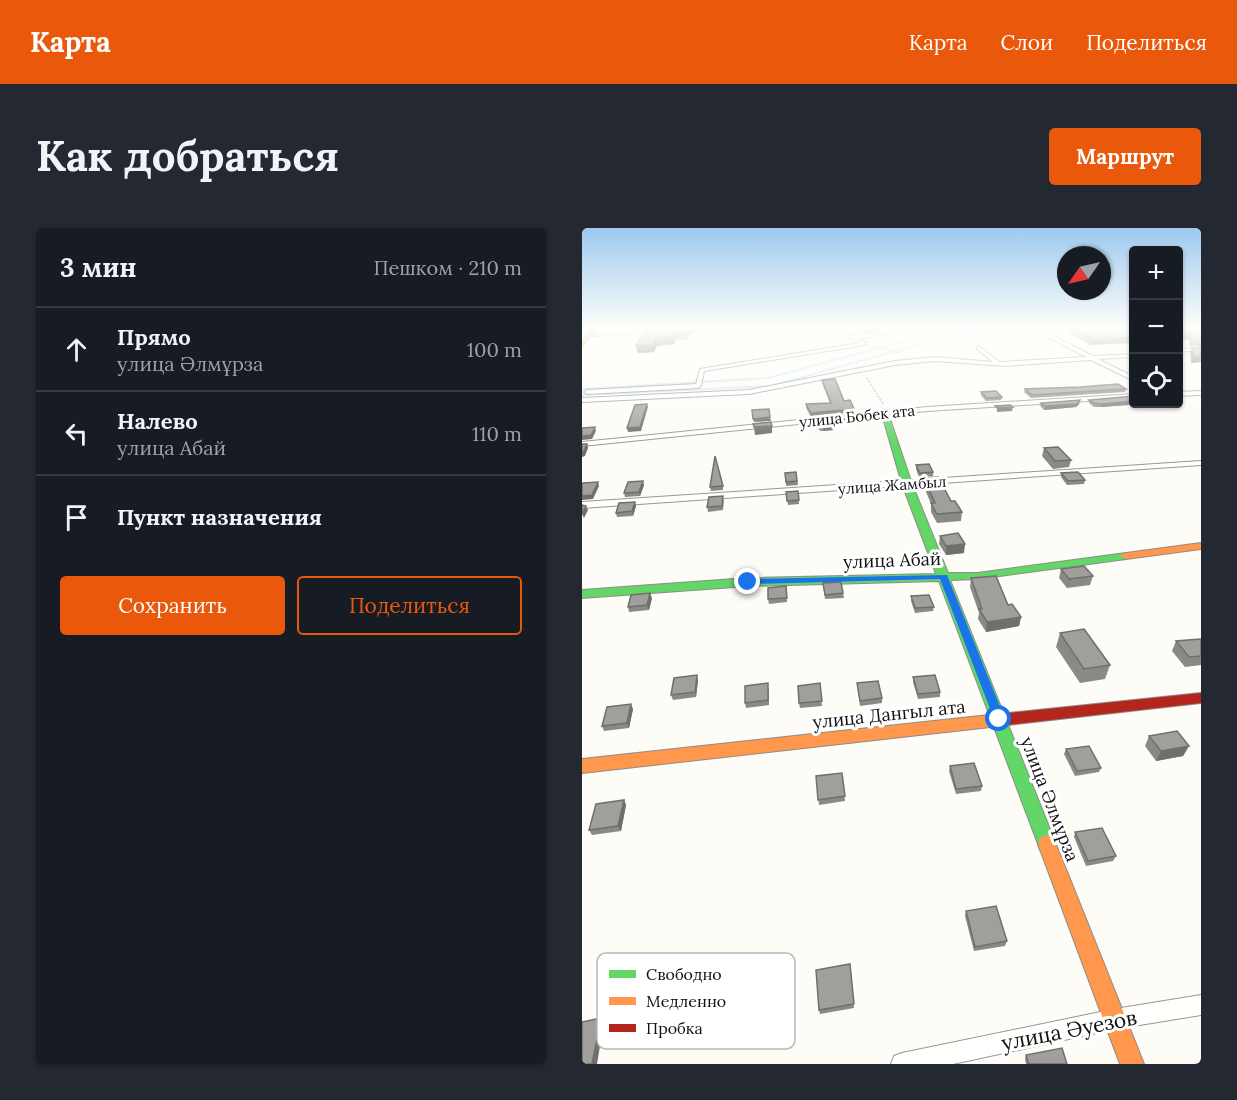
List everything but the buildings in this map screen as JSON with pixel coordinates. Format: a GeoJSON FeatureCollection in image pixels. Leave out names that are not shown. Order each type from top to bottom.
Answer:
{"type":"FeatureCollection","features":[{"type":"Feature","properties":{"kind":"street"},"geometry":{"type":"LineString","coordinates":[[582,392],[698,386],[702,370],[721,367]]}},
{"type":"Feature","properties":{"kind":"street"},"geometry":{"type":"LineString","coordinates":[[582,400],[729,394],[807,382],[880,367]]}},
{"type":"Feature","properties":{"kind":"street"},"geometry":{"type":"LineString","coordinates":[[1112,367],[1129,376]]}},
{"type":"Feature","properties":{"kind":"street"},"geometry":{"type":"LineString","coordinates":[[1183,394],[1201,393]]}},
{"type":"Feature","properties":{"kind":"street","name":"улица Бобек ата"},"geometry":{"type":"LineString","coordinates":[[582,444],[884,413],[1129,396]]}},
{"type":"Feature","properties":{"kind":"street","name":"улица Әлмұрза"},"geometry":{"type":"LineString","coordinates":[[884,413],[907,484],[1132,1064]]}},
{"type":"Feature","properties":{"kind":"street","name":"улица Жамбыл"},"geometry":{"type":"LineString","coordinates":[[582,505],[1201,463]]}},
{"type":"Feature","properties":{"kind":"street","name":"улица Абай"},"geometry":{"type":"LineString","coordinates":[[582,594],[748,582],[978,576],[1201,546]]}},
{"type":"Feature","properties":{"kind":"street","name":"улица Дангыл ата"},"geometry":{"type":"LineString","coordinates":[[582,766],[1201,698]]}},
{"type":"Feature","properties":{"kind":"street","name":"улица Әуезов"},"geometry":{"type":"LineString","coordinates":[[902,1064],[1115,1019],[1201,1005]]}},
{"type":"Feature","properties":{"kind":"path"},"geometry":{"type":"LineString","coordinates":[[862,370],[884,406],[884,413]]}},
{"type":"Feature","properties":{"kind":"waterway"},"geometry":{"type":"LineString","coordinates":[[582,389],[768,378],[808,367]]}},
{"type":"Feature","properties":{"kind":"waterway"},"geometry":{"type":"LineString","coordinates":[[582,395],[770,386],[839,367]]}},
{"type":"Feature","properties":{"kind":"traffic: fast"},"geometry":{"type":"LineString","coordinates":[[884,413],[907,484],[1047,844]]}},
{"type":"Feature","properties":{"kind":"traffic: fast"},"geometry":{"type":"LineString","coordinates":[[582,594],[748,582],[978,576],[1126,556]]}},
{"type":"Feature","properties":{"kind":"traffic: slow"},"geometry":{"type":"LineString","coordinates":[[1126,556],[1201,546]]}},
{"type":"Feature","properties":{"kind":"traffic: slow"},"geometry":{"type":"LineString","coordinates":[[582,766],[1008,719]]}},
{"type":"Feature","properties":{"kind":"traffic: slow"},"geometry":{"type":"LineString","coordinates":[[1047,844],[1132,1064]]}},
{"type":"Feature","properties":{"kind":"traffic: jam"},"geometry":{"type":"LineString","coordinates":[[1008,719],[1201,698]]}},
{"type":"Feature","properties":{"kind":"route"},"geometry":{"type":"LineString","coordinates":[[748,582],[944,577],[999,719]]}}]}
